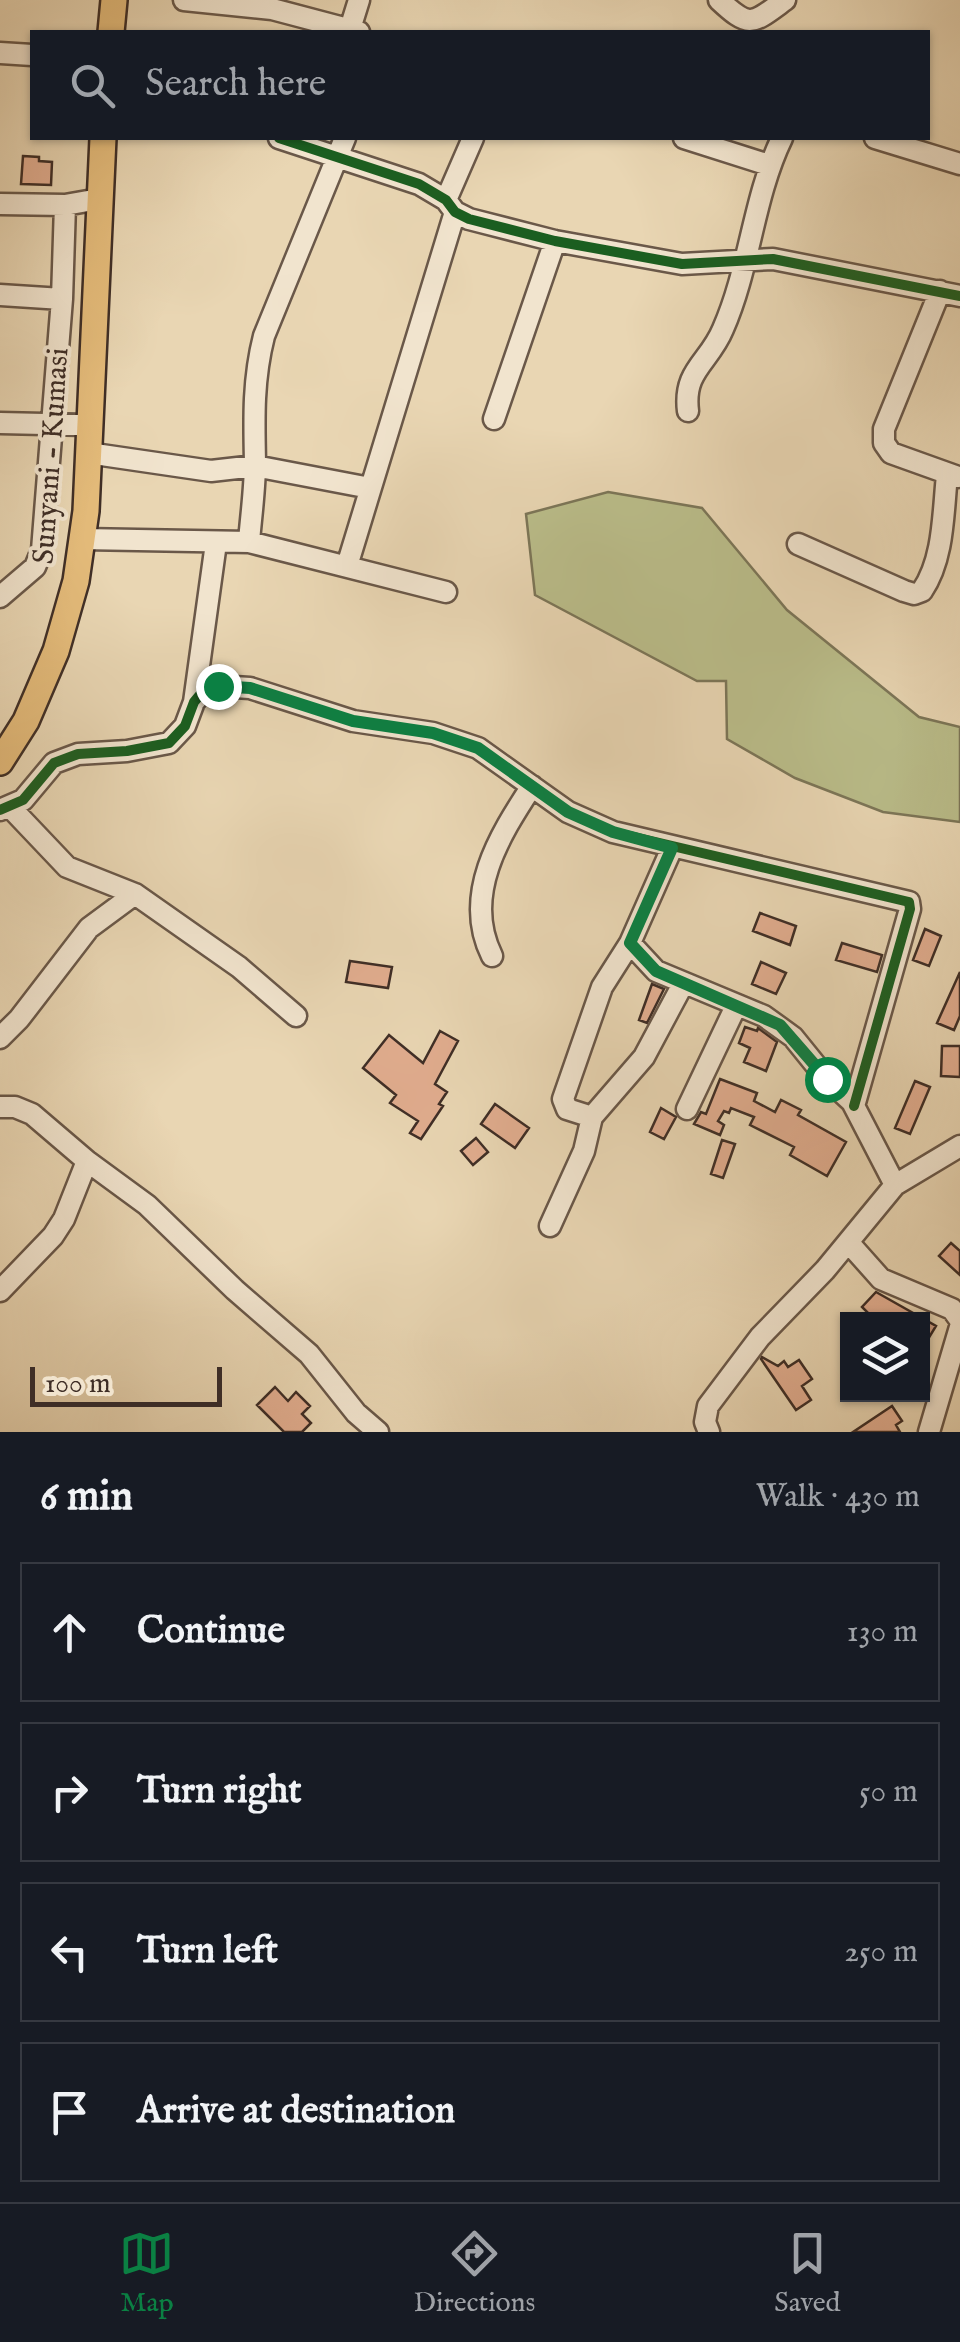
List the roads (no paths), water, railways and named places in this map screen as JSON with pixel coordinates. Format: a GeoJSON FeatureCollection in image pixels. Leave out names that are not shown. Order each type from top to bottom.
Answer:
{"type":"FeatureCollection","features":[{"type":"Feature","properties":{"kind":"main road"},"geometry":{"type":"LineString","coordinates":[[111,30],[114,0]]}},
{"type":"Feature","properties":{"kind":"main road","name":"Sunyani - Kumasi"},"geometry":{"type":"LineString","coordinates":[[0,762],[26,721],[56,651],[76,581],[88,453],[103,140]]}},
{"type":"Feature","properties":{"kind":"street"},"geometry":{"type":"LineString","coordinates":[[184,0],[244,3],[350,30]]}},
{"type":"Feature","properties":{"kind":"street"},"geometry":{"type":"LineString","coordinates":[[354,30],[359,0]]}},
{"type":"Feature","properties":{"kind":"street"},"geometry":{"type":"LineString","coordinates":[[719,0],[740,20],[750,22],[784,0]]}},
{"type":"Feature","properties":{"kind":"street"},"geometry":{"type":"LineString","coordinates":[[0,52],[30,55]]}},
{"type":"Feature","properties":{"kind":"street"},"geometry":{"type":"LineString","coordinates":[[294,140],[341,146],[420,184],[451,206],[555,241],[682,264],[745,259],[817,266],[950,293],[884,429],[884,442],[891,453],[953,476],[934,568],[922,591],[904,591],[798,544]]}},
{"type":"Feature","properties":{"kind":"street"},"geometry":{"type":"LineString","coordinates":[[347,566],[418,343],[451,206],[472,140]]}},
{"type":"Feature","properties":{"kind":"street"},"geometry":{"type":"LineString","coordinates":[[690,140],[769,165]]}},
{"type":"Feature","properties":{"kind":"street"},"geometry":{"type":"LineString","coordinates":[[688,411],[687,384],[719,339],[732,309],[769,165],[781,140]]}},
{"type":"Feature","properties":{"kind":"street"},"geometry":{"type":"LineString","coordinates":[[882,140],[960,164]]}},
{"type":"Feature","properties":{"kind":"street"},"geometry":{"type":"LineString","coordinates":[[249,542],[255,466],[253,399],[264,336],[292,275],[341,146]]}},
{"type":"Feature","properties":{"kind":"street"},"geometry":{"type":"LineString","coordinates":[[0,204],[64,205],[98,199]]}},
{"type":"Feature","properties":{"kind":"street"},"geometry":{"type":"LineString","coordinates":[[0,597],[35,568],[42,550],[62,299],[64,205]]}},
{"type":"Feature","properties":{"kind":"street"},"geometry":{"type":"LineString","coordinates":[[494,419],[555,241]]}},
{"type":"Feature","properties":{"kind":"street"},"geometry":{"type":"LineString","coordinates":[[0,296],[62,299]]}},
{"type":"Feature","properties":{"kind":"street"},"geometry":{"type":"LineString","coordinates":[[0,423],[88,424]]}},
{"type":"Feature","properties":{"kind":"street"},"geometry":{"type":"LineString","coordinates":[[88,453],[210,472],[255,466],[370,488]]}},
{"type":"Feature","properties":{"kind":"street"},"geometry":{"type":"LineString","coordinates":[[82,540],[249,542],[446,592]]}},
{"type":"Feature","properties":{"kind":"street"},"geometry":{"type":"LineString","coordinates":[[216,542],[194,702],[185,726],[168,744],[78,754],[54,763],[23,800],[5,809],[67,867],[135,894],[239,968],[296,1016]]}},
{"type":"Feature","properties":{"kind":"street"},"geometry":{"type":"LineString","coordinates":[[194,702],[204,690],[218,686],[250,688],[353,721],[433,733],[478,748],[568,812],[613,832],[908,902],[910,910],[854,1106]]}},
{"type":"Feature","properties":{"kind":"street"},"geometry":{"type":"LineString","coordinates":[[492,956],[483,937],[481,916],[486,872],[510,819],[532,786]]}},
{"type":"Feature","properties":{"kind":"street"},"geometry":{"type":"LineString","coordinates":[[592,1117],[567,1109],[563,1099],[602,987],[630,943],[672,848]]}},
{"type":"Feature","properties":{"kind":"street"},"geometry":{"type":"LineString","coordinates":[[0,1038],[89,928],[135,894]]}},
{"type":"Feature","properties":{"kind":"street"},"geometry":{"type":"LineString","coordinates":[[630,943],[656,971],[780,1025],[854,1106],[895,1185]]}},
{"type":"Feature","properties":{"kind":"street"},"geometry":{"type":"LineString","coordinates":[[550,1226],[584,1151],[592,1117],[644,1056],[684,984]]}},
{"type":"Feature","properties":{"kind":"street"},"geometry":{"type":"LineString","coordinates":[[687,1109],[736,1006]]}},
{"type":"Feature","properties":{"kind":"street"},"geometry":{"type":"LineString","coordinates":[[0,1106],[32,1114],[87,1161],[148,1205],[235,1290],[309,1354],[356,1413],[378,1432]]}},
{"type":"Feature","properties":{"kind":"street"},"geometry":{"type":"LineString","coordinates":[[709,1432],[705,1422],[708,1406],[760,1336],[895,1185],[960,1146]]}},
{"type":"Feature","properties":{"kind":"street"},"geometry":{"type":"LineString","coordinates":[[0,1292],[53,1236],[87,1161]]}},
{"type":"Feature","properties":{"kind":"street"},"geometry":{"type":"LineString","coordinates":[[848,1242],[881,1279],[952,1309],[960,1324],[929,1432]]}}]}
